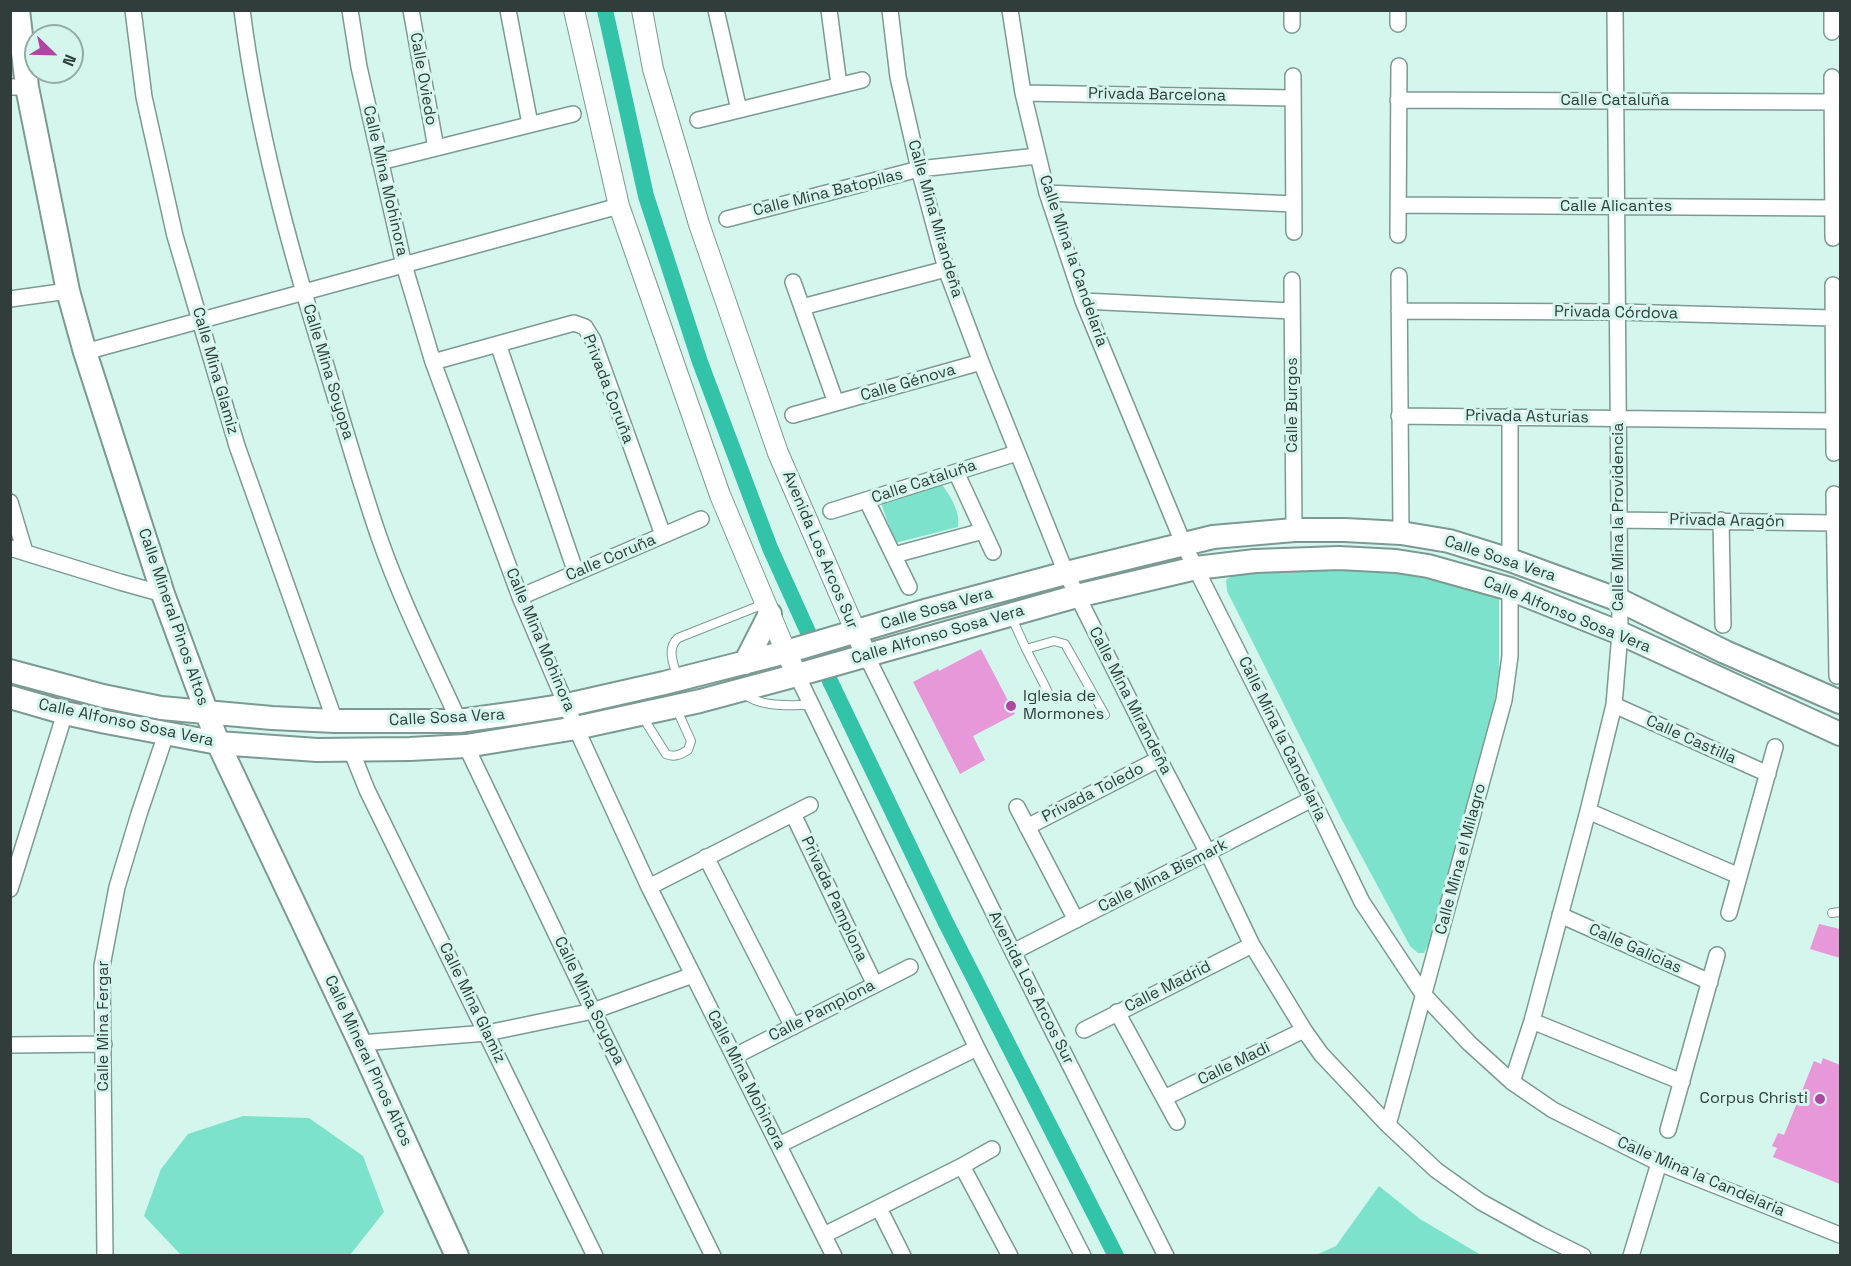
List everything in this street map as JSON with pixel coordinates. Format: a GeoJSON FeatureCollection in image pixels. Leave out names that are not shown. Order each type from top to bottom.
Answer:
{"type":"FeatureCollection","features":[{"type":"Feature","properties":{"kind":"main road","name":"Calle Mineral Pinos Altos"},"geometry":{"type":"LineString","coordinates":[[18,10],[19,87],[69,291],[85,352],[163,594],[218,742],[360,1043],[457,1256]]}},
{"type":"Feature","properties":{"kind":"main road","name":"Calle Sosa Vera"},"geometry":{"type":"LineString","coordinates":[[10,671],[102,696],[161,708],[335,721],[459,721],[567,705],[678,680],[856,633],[928,610],[1066,573],[1213,537],[1294,530],[1345,530],[1401,533],[1449,541],[1510,560],[1619,600],[1725,652],[1840,702]]}},
{"type":"Feature","properties":{"kind":"main road","name":"Calle Alfonso Sosa Vera"},"geometry":{"type":"LineString","coordinates":[[10,697],[65,713],[166,734],[218,742],[294,749],[351,750],[466,746],[576,728],[675,707],[1077,596],[1196,568],[1255,561],[1339,558],[1396,561],[1458,573],[1510,589],[1620,633],[1840,734]]}},
{"type":"Feature","properties":{"kind":"main road"},"geometry":{"type":"LineString","coordinates":[[745,663],[768,609]]}},
{"type":"Feature","properties":{"kind":"street","name":"Calle Mina Glamiz"},"geometry":{"type":"LineString","coordinates":[[133,10],[144,97],[176,236],[237,446],[335,721]]}},
{"type":"Feature","properties":{"kind":"street","name":"Calle Mina Soyopa"},"geometry":{"type":"LineString","coordinates":[[242,10],[246,44],[266,147],[303,293],[379,538],[413,622],[459,721]]}},
{"type":"Feature","properties":{"kind":"street","name":"Calle Mina Mohinora"},"geometry":{"type":"LineString","coordinates":[[350,10],[359,67],[404,265],[433,362],[520,597],[576,728],[649,887],[834,1256]]}},
{"type":"Feature","properties":{"kind":"street","name":"Calle Oviedo"},"geometry":{"type":"LineString","coordinates":[[411,10],[436,148]]}},
{"type":"Feature","properties":{"kind":"street"},"geometry":{"type":"LineString","coordinates":[[508,10],[530,124]]}},
{"type":"Feature","properties":{"kind":"street"},"geometry":{"type":"LineString","coordinates":[[574,10],[619,206],[720,495],[786,652],[811,705],[977,1048],[1083,1256]]}},
{"type":"Feature","properties":{"kind":"street","name":"Avenida Los Arcos Sur"},"geometry":{"type":"LineString","coordinates":[[642,10],[653,69],[699,224],[778,453],[856,633],[1012,952],[1166,1256]]}},
{"type":"Feature","properties":{"kind":"street"},"geometry":{"type":"LineString","coordinates":[[716,10],[739,110]]}},
{"type":"Feature","properties":{"kind":"street"},"geometry":{"type":"LineString","coordinates":[[829,10],[838,85]]}},
{"type":"Feature","properties":{"kind":"street","name":"Calle Mina Mirandeña"},"geometry":{"type":"LineString","coordinates":[[890,10],[898,77],[919,169],[946,269],[981,362],[1066,573],[1252,945],[1321,1054],[1388,1125],[1436,1170],[1481,1202],[1583,1256]]}},
{"type":"Feature","properties":{"kind":"street","name":"Calle Mina la Candelaria"},"geometry":{"type":"LineString","coordinates":[[1010,10],[1023,93],[1047,192],[1083,301],[1184,544],[1362,902],[1424,994],[1469,1043],[1512,1083],[1553,1110],[1659,1163],[1840,1235]]}},
{"type":"Feature","properties":{"kind":"street","name":"Calle Mina la Providencia"},"geometry":{"type":"LineString","coordinates":[[1512,1083],[1532,1021],[1614,705],[1620,633],[1615,10]]}},
{"type":"Feature","properties":{"kind":"street"},"geometry":{"type":"LineString","coordinates":[[1832,10],[1832,32]]}},
{"type":"Feature","properties":{"kind":"street"},"geometry":{"type":"LineString","coordinates":[[1398,235],[1399,66]]}},
{"type":"Feature","properties":{"kind":"street"},"geometry":{"type":"LineString","coordinates":[[1293,76],[1294,232]]}},
{"type":"Feature","properties":{"kind":"street"},"geometry":{"type":"LineString","coordinates":[[1832,77],[1833,238]]}},
{"type":"Feature","properties":{"kind":"street"},"geometry":{"type":"LineString","coordinates":[[698,120],[862,80]]}},
{"type":"Feature","properties":{"kind":"street","name":"Privada Barcelona"},"geometry":{"type":"LineString","coordinates":[[1023,93],[1292,98]]}},
{"type":"Feature","properties":{"kind":"street","name":"Calle Cataluña"},"geometry":{"type":"LineString","coordinates":[[1398,100],[1833,102]]}},
{"type":"Feature","properties":{"kind":"street","name":"Calle Oviedo"},"geometry":{"type":"LineString","coordinates":[[380,162],[573,114]]}},
{"type":"Feature","properties":{"kind":"street","name":"Calle Mina Batopilas"},"geometry":{"type":"LineString","coordinates":[[727,219],[919,169],[1037,156]]}},
{"type":"Feature","properties":{"kind":"street"},"geometry":{"type":"LineString","coordinates":[[1047,192],[1294,204]]}},
{"type":"Feature","properties":{"kind":"street","name":"Calle Alicantes"},"geometry":{"type":"LineString","coordinates":[[1399,205],[1833,208]]}},
{"type":"Feature","properties":{"kind":"street"},"geometry":{"type":"LineString","coordinates":[[85,352],[619,206]]}},
{"type":"Feature","properties":{"kind":"street"},"geometry":{"type":"LineString","coordinates":[[802,307],[946,269]]}},
{"type":"Feature","properties":{"kind":"street"},"geometry":{"type":"LineString","coordinates":[[1399,276],[1401,533]]}},
{"type":"Feature","properties":{"kind":"street","name":"Calle Burgos"},"geometry":{"type":"LineString","coordinates":[[1292,280],[1294,530]]}},
{"type":"Feature","properties":{"kind":"street"},"geometry":{"type":"LineString","coordinates":[[793,282],[836,403]]}},
{"type":"Feature","properties":{"kind":"street"},"geometry":{"type":"LineString","coordinates":[[1833,285],[1834,453]]}},
{"type":"Feature","properties":{"kind":"street"},"geometry":{"type":"LineString","coordinates":[[10,299],[69,291]]}},
{"type":"Feature","properties":{"kind":"street"},"geometry":{"type":"LineString","coordinates":[[1083,301],[1292,311]]}},
{"type":"Feature","properties":{"kind":"street","name":"Privada Córdova"},"geometry":{"type":"LineString","coordinates":[[1399,310],[1618,312],[1833,318]]}},
{"type":"Feature","properties":{"kind":"street","name":"Privada Coruña"},"geometry":{"type":"LineString","coordinates":[[433,362],[574,323],[585,327],[593,340],[663,536]]}},
{"type":"Feature","properties":{"kind":"street"},"geometry":{"type":"LineString","coordinates":[[498,344],[576,573]]}},
{"type":"Feature","properties":{"kind":"street","name":"Calle Génova"},"geometry":{"type":"LineString","coordinates":[[793,415],[981,362]]}},
{"type":"Feature","properties":{"kind":"street","name":"Privada Asturias"},"geometry":{"type":"LineString","coordinates":[[1400,416],[1834,421]]}},
{"type":"Feature","properties":{"kind":"street"},"geometry":{"type":"LineString","coordinates":[[1510,416],[1510,560]]}},
{"type":"Feature","properties":{"kind":"street","name":"Calle Cataluña"},"geometry":{"type":"LineString","coordinates":[[831,511],[1017,453]]}},
{"type":"Feature","properties":{"kind":"street"},"geometry":{"type":"LineString","coordinates":[[956,472],[993,552]]}},
{"type":"Feature","properties":{"kind":"street"},"geometry":{"type":"LineString","coordinates":[[1834,494],[1837,676]]}},
{"type":"Feature","properties":{"kind":"street"},"geometry":{"type":"LineString","coordinates":[[10,501],[18,550],[163,594]]}},
{"type":"Feature","properties":{"kind":"street"},"geometry":{"type":"LineString","coordinates":[[867,501],[909,587]]}},
{"type":"Feature","properties":{"kind":"street","name":"Calle Coruña"},"geometry":{"type":"LineString","coordinates":[[520,597],[701,519]]}},
{"type":"Feature","properties":{"kind":"street","name":"Privada Aragón"},"geometry":{"type":"LineString","coordinates":[[1619,520],[1834,523]]}},
{"type":"Feature","properties":{"kind":"street"},"geometry":{"type":"LineString","coordinates":[[1721,520],[1723,625]]}},
{"type":"Feature","properties":{"kind":"street"},"geometry":{"type":"LineString","coordinates":[[894,555],[984,531]]}},
{"type":"Feature","properties":{"kind":"street","name":"Calle Mina el Milagro"},"geometry":{"type":"LineString","coordinates":[[1388,1125],[1504,700],[1510,656],[1510,589]]}},
{"type":"Feature","properties":{"kind":"street","name":"Calle Castilla"},"geometry":{"type":"LineString","coordinates":[[1614,705],[1768,774]]}},
{"type":"Feature","properties":{"kind":"street"},"geometry":{"type":"LineString","coordinates":[[10,889],[65,713]]}},
{"type":"Feature","properties":{"kind":"street","name":"Calle Mina Fergar"},"geometry":{"type":"LineString","coordinates":[[105,1256],[102,966],[115,898],[139,814],[166,734]]}},
{"type":"Feature","properties":{"kind":"street","name":"Calle Mina Soyopa"},"geometry":{"type":"LineString","coordinates":[[466,746],[713,1256]]}},
{"type":"Feature","properties":{"kind":"street"},"geometry":{"type":"LineString","coordinates":[[1729,913],[1775,747]]}},
{"type":"Feature","properties":{"kind":"street","name":"Calle Mina Glamiz"},"geometry":{"type":"LineString","coordinates":[[351,750],[367,790],[595,1256]]}},
{"type":"Feature","properties":{"kind":"street","name":"Privada Toledo"},"geometry":{"type":"LineString","coordinates":[[1027,827],[1159,759]]}},
{"type":"Feature","properties":{"kind":"street","name":"Calle Mina Bismark"},"geometry":{"type":"LineString","coordinates":[[1012,952],[1312,799]]}},
{"type":"Feature","properties":{"kind":"street"},"geometry":{"type":"LineString","coordinates":[[649,887],[810,805]]}},
{"type":"Feature","properties":{"kind":"street","name":"Privada Toledo"},"geometry":{"type":"LineString","coordinates":[[1017,807],[1076,920]]}},
{"type":"Feature","properties":{"kind":"street"},"geometry":{"type":"LineString","coordinates":[[1588,811],[1739,876]]}},
{"type":"Feature","properties":{"kind":"street","name":"Privada Pamplona"},"geometry":{"type":"LineString","coordinates":[[793,814],[874,985]]}},
{"type":"Feature","properties":{"kind":"street"},"geometry":{"type":"LineString","coordinates":[[706,857],[793,1027]]}},
{"type":"Feature","properties":{"kind":"street","name":"Calle Galicias"},"geometry":{"type":"LineString","coordinates":[[1560,915],[1710,982]]}},
{"type":"Feature","properties":{"kind":"street","name":"Calle Madrid"},"geometry":{"type":"LineString","coordinates":[[1084,1030],[1252,945]]}},
{"type":"Feature","properties":{"kind":"street"},"geometry":{"type":"LineString","coordinates":[[1668,1130],[1717,955]]}},
{"type":"Feature","properties":{"kind":"street","name":"Calle Pamplona"},"geometry":{"type":"LineString","coordinates":[[735,1056],[910,967]]}},
{"type":"Feature","properties":{"kind":"street"},"geometry":{"type":"LineString","coordinates":[[360,1043],[487,1034],[593,1011],[693,975]]}},
{"type":"Feature","properties":{"kind":"street"},"geometry":{"type":"LineString","coordinates":[[1118,1012],[1177,1122]]}},
{"type":"Feature","properties":{"kind":"street"},"geometry":{"type":"LineString","coordinates":[[1532,1021],[1682,1082]]}},
{"type":"Feature","properties":{"kind":"street","name":"Calle Madi"},"geometry":{"type":"LineString","coordinates":[[1164,1098],[1304,1030]]}},
{"type":"Feature","properties":{"kind":"street"},"geometry":{"type":"LineString","coordinates":[[10,1045],[104,1044]]}},
{"type":"Feature","properties":{"kind":"street"},"geometry":{"type":"LineString","coordinates":[[779,1145],[977,1048]]}},
{"type":"Feature","properties":{"kind":"street"},"geometry":{"type":"LineString","coordinates":[[824,1235],[992,1149]]}},
{"type":"Feature","properties":{"kind":"street"},"geometry":{"type":"LineString","coordinates":[[1631,1256],[1659,1163]]}},
{"type":"Feature","properties":{"kind":"street"},"geometry":{"type":"LineString","coordinates":[[962,1166],[1010,1256]]}},
{"type":"Feature","properties":{"kind":"street"},"geometry":{"type":"LineString","coordinates":[[879,1208],[903,1256]]}},
{"type":"Feature","properties":{"kind":"lane"},"geometry":{"type":"LineString","coordinates":[[678,680],[670,652],[671,646],[678,638],[768,609]]}},
{"type":"Feature","properties":{"kind":"lane"},"geometry":{"type":"LineString","coordinates":[[1010,614],[1047,690]]}},
{"type":"Feature","properties":{"kind":"lane"},"geometry":{"type":"LineString","coordinates":[[1026,649],[1054,641],[1065,644],[1105,715]]}},
{"type":"Feature","properties":{"kind":"lane"},"geometry":{"type":"LineString","coordinates":[[739,691],[760,703],[811,705]]}},
{"type":"Feature","properties":{"kind":"lane"},"geometry":{"type":"LineString","coordinates":[[641,714],[666,754],[677,756],[688,750],[691,741],[675,707]]}},
{"type":"Feature","properties":{"kind":"green space"},"geometry":{"type":"Polygon","coordinates":[[[939,481],[956,509],[958,527],[895,543],[881,503],[939,481]]]}},
{"type":"Feature","properties":{"kind":"green space"},"geometry":{"type":"Polygon","coordinates":[[[1308,568],[1366,568],[1419,572],[1499,591],[1499,671],[1493,712],[1430,941],[1424,953],[1418,953],[1410,946],[1342,820],[1227,591],[1226,580],[1232,576],[1308,568]]]}},
{"type":"Feature","properties":{"kind":"green space"},"geometry":{"type":"Polygon","coordinates":[[[243,1116],[309,1118],[363,1156],[384,1212],[350,1255],[181,1255],[144,1216],[161,1169],[188,1134],[243,1116]]]}},
{"type":"Feature","properties":{"kind":"green space"},"geometry":{"type":"Polygon","coordinates":[[[1379,1186],[1420,1219],[1481,1255],[1316,1255],[1336,1246],[1379,1186]]]}},
{"type":"Feature","properties":{"kind":"building"},"geometry":{"type":"Polygon","coordinates":[[[981,649],[1015,714],[973,736],[985,760],[960,774],[913,682],[981,649]]]}},
{"type":"Feature","properties":{"kind":"building"},"geometry":{"type":"Polygon","coordinates":[[[1819,924],[1840,929],[1840,958],[1810,949],[1819,924]]]}},
{"type":"Feature","properties":{"kind":"building","name":"Corpus Christi"},"geometry":{"type":"Polygon","coordinates":[[[1823,1058],[1840,1065],[1840,1184],[1773,1157],[1777,1148],[1772,1146],[1778,1133],[1784,1135],[1814,1061],[1821,1064],[1823,1058]]]}},
{"type":"Feature","properties":{"kind":"waterway"},"geometry":{"type":"LineString","coordinates":[[605,10],[646,196],[700,362],[770,548],[808,632]]}},
{"type":"Feature","properties":{"kind":"waterway"},"geometry":{"type":"LineString","coordinates":[[830,681],[945,921],[1116,1256]]}},
{"type":"Feature","properties":{"kind":"place","name":"Iglesia de Mormones"},"geometry":{"type":"Point","coordinates":[1011,706]}},
{"type":"Feature","properties":{"kind":"place","name":"Corpus Christi"},"geometry":{"type":"Point","coordinates":[1820,1099]}}]}
